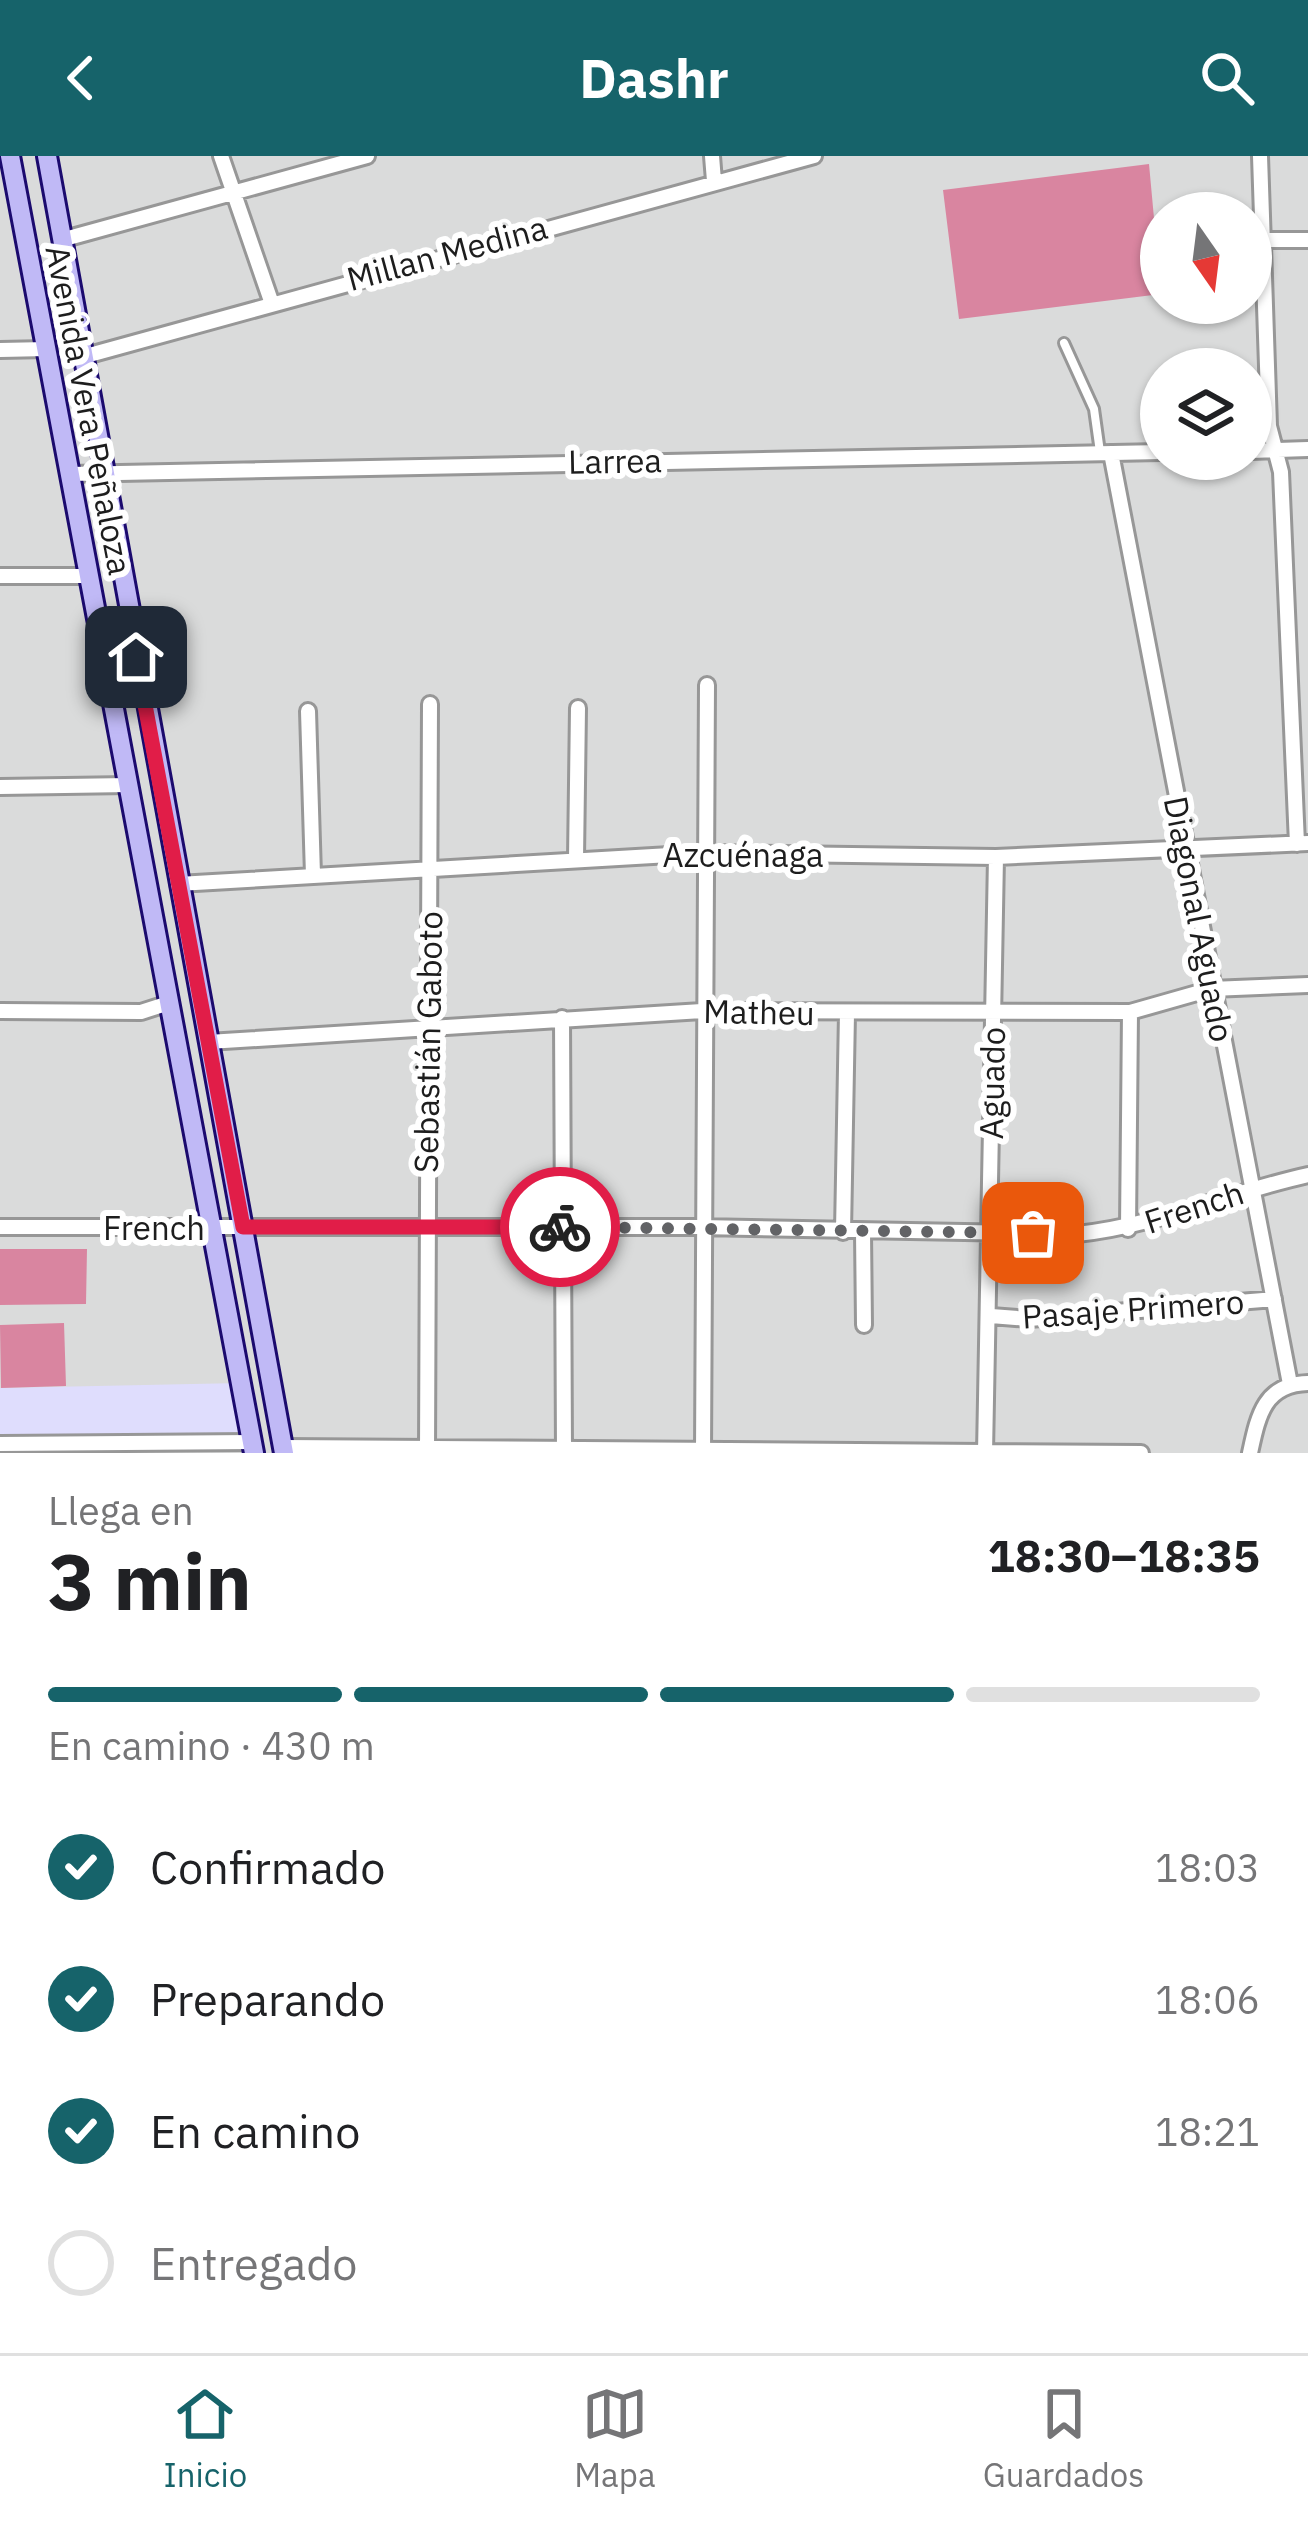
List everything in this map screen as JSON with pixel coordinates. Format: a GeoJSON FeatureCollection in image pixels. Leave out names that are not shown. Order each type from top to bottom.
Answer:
{"type":"FeatureCollection","features":[{"type":"Feature","properties":{"kind":"main road","name":"Avenida Vera Peñaloza"},"geometry":{"type":"LineString","coordinates":[[10,156],[253,1447]]}},
{"type":"Feature","properties":{"kind":"main road","name":"Avenida Vera Peñaloza"},"geometry":{"type":"LineString","coordinates":[[47,156],[283,1450]]}},
{"type":"Feature","properties":{"kind":"street"},"geometry":{"type":"LineString","coordinates":[[221,156],[271,301]]}},
{"type":"Feature","properties":{"kind":"street"},"geometry":{"type":"LineString","coordinates":[[61,240],[367,156]]}},
{"type":"Feature","properties":{"kind":"street"},"geometry":{"type":"LineString","coordinates":[[712,156],[714,181]]}},
{"type":"Feature","properties":{"kind":"street","name":"Millan Medina"},"geometry":{"type":"LineString","coordinates":[[82,357],[271,301],[814,156]]}},
{"type":"Feature","properties":{"kind":"street"},"geometry":{"type":"LineString","coordinates":[[1258,192],[1260,156]]}},
{"type":"Feature","properties":{"kind":"street"},"geometry":{"type":"LineString","coordinates":[[1272,240],[1308,240]]}},
{"type":"Feature","properties":{"kind":"street"},"geometry":{"type":"LineString","coordinates":[[1262,324],[1269,426],[1281,472],[1303,844]]}},
{"type":"Feature","properties":{"kind":"street"},"geometry":{"type":"LineString","coordinates":[[0,350],[46,349]]}},
{"type":"Feature","properties":{"kind":"street"},"geometry":{"type":"LineString","coordinates":[[1272,450],[1308,449]]}},
{"type":"Feature","properties":{"kind":"street","name":"Larrea"},"geometry":{"type":"LineString","coordinates":[[70,474],[1140,452]]}},
{"type":"Feature","properties":{"kind":"street","name":"Diagonal Aguado"},"geometry":{"type":"LineString","coordinates":[[1105,453],[1290,1384]]}},
{"type":"Feature","properties":{"kind":"street"},"geometry":{"type":"LineString","coordinates":[[0,576],[89,576]]}},
{"type":"Feature","properties":{"kind":"street"},"geometry":{"type":"LineString","coordinates":[[703,1451],[700,1227],[706,686]]}},
{"type":"Feature","properties":{"kind":"street","name":"Sebastián Gaboto"},"geometry":{"type":"LineString","coordinates":[[427,1449],[430,704]]}},
{"type":"Feature","properties":{"kind":"street"},"geometry":{"type":"LineString","coordinates":[[576,860],[578,708]]}},
{"type":"Feature","properties":{"kind":"street"},"geometry":{"type":"LineString","coordinates":[[308,711],[313,875]]}},
{"type":"Feature","properties":{"kind":"street"},"geometry":{"type":"LineString","coordinates":[[0,787],[129,785]]}},
{"type":"Feature","properties":{"kind":"street","name":"Azcuénaga"},"geometry":{"type":"LineString","coordinates":[[178,884],[704,853],[995,857],[1303,844]]}},
{"type":"Feature","properties":{"kind":"street","name":"Aguado"},"geometry":{"type":"LineString","coordinates":[[985,1452],[991,1316],[995,857]]}},
{"type":"Feature","properties":{"kind":"street","name":"Matheu"},"geometry":{"type":"LineString","coordinates":[[208,1042],[702,1011],[1130,1012],[1211,988],[1308,985]]}},
{"type":"Feature","properties":{"kind":"street"},"geometry":{"type":"LineString","coordinates":[[0,1010],[141,1012],[169,1003]]}},
{"type":"Feature","properties":{"kind":"street"},"geometry":{"type":"LineString","coordinates":[[1128,1229],[1130,1012]]}},
{"type":"Feature","properties":{"kind":"street"},"geometry":{"type":"LineString","coordinates":[[843,1232],[847,1013]]}},
{"type":"Feature","properties":{"kind":"street"},"geometry":{"type":"LineString","coordinates":[[562,1018],[564,1450]]}},
{"type":"Feature","properties":{"kind":"street","name":"French"},"geometry":{"type":"LineString","coordinates":[[0,1227],[700,1227],[1076,1234],[1128,1229],[1253,1187],[1308,1175]]}},
{"type":"Feature","properties":{"kind":"street"},"geometry":{"type":"LineString","coordinates":[[863,1232],[864,1325]]}},
{"type":"Feature","properties":{"kind":"street","name":"Pasaje Primero"},"geometry":{"type":"LineString","coordinates":[[991,1316],[1029,1319],[1274,1299]]}},
{"type":"Feature","properties":{"kind":"street"},"geometry":{"type":"LineString","coordinates":[[1250,1453],[1258,1412],[1270,1396],[1290,1384],[1308,1383]]}},
{"type":"Feature","properties":{"kind":"street"},"geometry":{"type":"LineString","coordinates":[[0,1444],[253,1447]]}},
{"type":"Feature","properties":{"kind":"street"},"geometry":{"type":"LineString","coordinates":[[283,1450],[1141,1453]]}},
{"type":"Feature","properties":{"kind":"lane"},"geometry":{"type":"LineString","coordinates":[[1064,343],[1094,409],[1105,453]]}},
{"type":"Feature","properties":{"kind":"shaded area"},"geometry":{"type":"Polygon","coordinates":[[[0,156],[1308,156],[1308,1453],[0,1453],[0,156]]]}},
{"type":"Feature","properties":{"kind":"shaded area"},"geometry":{"type":"Polygon","coordinates":[[[1149,164],[1152,192],[1140,192],[1140,297],[959,319],[943,190],[1149,164]]]}},
{"type":"Feature","properties":{"kind":"shaded area"},"geometry":{"type":"Polygon","coordinates":[[[0,1249],[87,1249],[86,1304],[0,1305],[0,1249]]]}},
{"type":"Feature","properties":{"kind":"shaded area"},"geometry":{"type":"Polygon","coordinates":[[[64,1323],[66,1386],[1,1388],[0,1325],[64,1323]]]}},
{"type":"Feature","properties":{"kind":"shaded area"},"geometry":{"type":"Polygon","coordinates":[[[241,1383],[252,1442],[0,1444],[0,1388],[241,1383]]]}},
{"type":"Feature","properties":{"kind":"way so far"},"geometry":{"type":"LineString","coordinates":[[560,1227],[1033,1233]]}},
{"type":"Feature","properties":{"kind":"route"},"geometry":{"type":"LineString","coordinates":[[136,657],[243,1227],[560,1227]]}}]}
